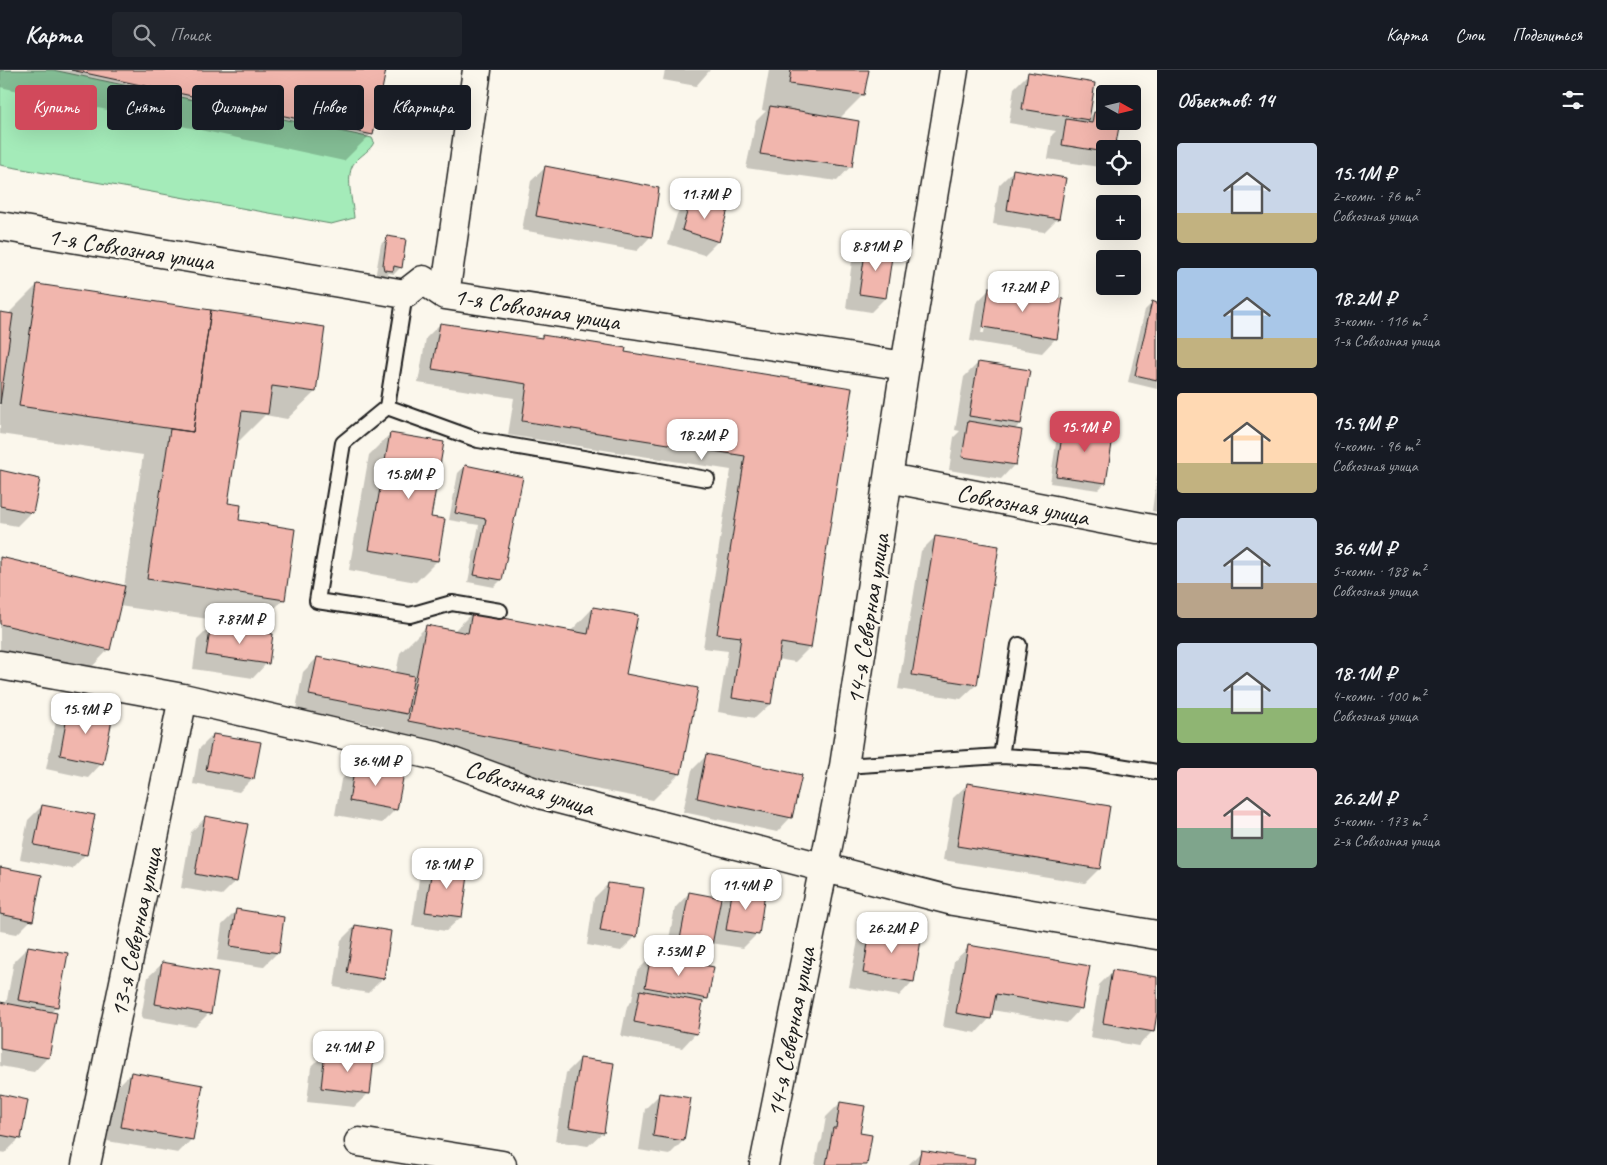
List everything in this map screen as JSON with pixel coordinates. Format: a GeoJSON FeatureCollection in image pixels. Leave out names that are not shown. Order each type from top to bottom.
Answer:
{"type":"FeatureCollection","features":[{"type":"Feature","properties":{"kind":"street"},"geometry":{"type":"LineString","coordinates":[[445,296],[477,70]]}},
{"type":"Feature","properties":{"kind":"street","name":"14-я Северная улица"},"geometry":{"type":"LineString","coordinates":[[764,1165],[844,766],[905,366],[954,70]]}},
{"type":"Feature","properties":{"kind":"street","name":"1-я Совхозная улица"},"geometry":{"type":"LineString","coordinates":[[0,226],[405,294],[423,280],[445,296],[905,366]]}},
{"type":"Feature","properties":{"kind":"street","name":"Совхозная улица"},"geometry":{"type":"LineString","coordinates":[[889,478],[1157,530]]}},
{"type":"Feature","properties":{"kind":"street","name":"Совхозная улица"},"geometry":{"type":"LineString","coordinates":[[0,665],[183,698],[436,756],[543,795],[953,901],[1157,935]]}},
{"type":"Feature","properties":{"kind":"street","name":"13-я Северная улица"},"geometry":{"type":"LineString","coordinates":[[86,1165],[183,698]]}},
{"type":"Feature","properties":{"kind":"street"},"geometry":{"type":"LineString","coordinates":[[359,1142],[502,1165]]}},
{"type":"Feature","properties":{"kind":"lane"},"geometry":{"type":"LineString","coordinates":[[405,294],[387,407],[343,443],[317,601],[410,614],[452,603],[500,611]]}},
{"type":"Feature","properties":{"kind":"lane"},"geometry":{"type":"LineString","coordinates":[[387,407],[478,440],[707,478]]}},
{"type":"Feature","properties":{"kind":"lane"},"geometry":{"type":"LineString","coordinates":[[1001,756],[1019,645]]}},
{"type":"Feature","properties":{"kind":"lane"},"geometry":{"type":"LineString","coordinates":[[844,766],[1001,756],[1088,761],[1157,772]]}},
{"type":"Feature","properties":{"kind":"green space"},"geometry":{"type":"Polygon","coordinates":[[[0,70],[53,70],[123,85],[107,85],[107,130],[182,130],[182,97],[192,100],[192,130],[284,130],[284,119],[294,121],[294,130],[334,130],[372,138],[374,142],[355,162],[350,174],[354,218],[331,224],[0,165],[0,70]]]}},
{"type":"Feature","properties":{"kind":"building"},"geometry":{"type":"Polygon","coordinates":[[[71,70],[386,70],[383,85],[374,85],[373,135],[350,130],[364,130],[364,85],[294,85],[294,118],[284,116],[284,85],[192,85],[192,96],[182,94],[182,85],[141,85],[71,70]]]}},
{"type":"Feature","properties":{"kind":"building"},"geometry":{"type":"Polygon","coordinates":[[[791,70],[869,70],[864,95],[789,84],[791,70]]]}},
{"type":"Feature","properties":{"kind":"building"},"geometry":{"type":"Polygon","coordinates":[[[1028,72],[1095,83],[1089,120],[1022,109],[1028,72]]]}},
{"type":"Feature","properties":{"kind":"building"},"geometry":{"type":"Polygon","coordinates":[[[770,106],[859,121],[852,167],[760,154],[770,106]]]}},
{"type":"Feature","properties":{"kind":"building"},"geometry":{"type":"Polygon","coordinates":[[[1094,112],[1096,112],[1096,130],[1118,130],[1117,140],[1096,140],[1096,151],[1062,145],[1066,119],[1092,123],[1094,112]]]}},
{"type":"Feature","properties":{"kind":"building"},"geometry":{"type":"Polygon","coordinates":[[[545,166],[659,188],[652,237],[536,216],[545,166]]]}},
{"type":"Feature","properties":{"kind":"building"},"geometry":{"type":"Polygon","coordinates":[[[1013,169],[1066,178],[1059,219],[1007,210],[1013,169]]]}},
{"type":"Feature","properties":{"kind":"building"},"geometry":{"type":"Polygon","coordinates":[[[691,198],[728,209],[719,242],[682,230],[691,198]]]}},
{"type":"Feature","properties":{"kind":"building"},"geometry":{"type":"Polygon","coordinates":[[[387,236],[406,239],[402,268],[394,266],[393,271],[384,270],[383,265],[387,236]]]}},
{"type":"Feature","properties":{"kind":"building"},"geometry":{"type":"Polygon","coordinates":[[[866,246],[893,250],[886,298],[859,294],[866,246]]]}},
{"type":"Feature","properties":{"kind":"building"},"geometry":{"type":"Polygon","coordinates":[[[37,284],[211,310],[193,432],[19,406],[37,284]]]}},
{"type":"Feature","properties":{"kind":"building"},"geometry":{"type":"Polygon","coordinates":[[[989,287],[1063,299],[1057,339],[983,327],[989,287]]]}},
{"type":"Feature","properties":{"kind":"building"},"geometry":{"type":"Polygon","coordinates":[[[1152,301],[1157,303],[1157,380],[1135,375],[1152,301]]]}},
{"type":"Feature","properties":{"kind":"building"},"geometry":{"type":"Polygon","coordinates":[[[211,310],[325,327],[316,392],[272,386],[268,414],[242,411],[228,503],[241,505],[239,520],[295,529],[285,600],[147,579],[170,429],[193,432],[211,310]]]}},
{"type":"Feature","properties":{"kind":"building"},"geometry":{"type":"Polygon","coordinates":[[[0,312],[13,314],[0,404],[0,312]]]}},
{"type":"Feature","properties":{"kind":"building"},"geometry":{"type":"Polygon","coordinates":[[[440,323],[542,338],[542,335],[626,348],[625,352],[852,388],[811,648],[781,643],[771,704],[732,698],[741,637],[717,634],[745,456],[522,421],[527,384],[432,369],[440,323]]]}},
{"type":"Feature","properties":{"kind":"building"},"geometry":{"type":"Polygon","coordinates":[[[978,362],[1030,370],[1021,424],[969,416],[978,362]]]}},
{"type":"Feature","properties":{"kind":"building"},"geometry":{"type":"Polygon","coordinates":[[[968,421],[1022,430],[1016,465],[962,457],[968,421]]]}},
{"type":"Feature","properties":{"kind":"building"},"geometry":{"type":"Polygon","coordinates":[[[1064,422],[1114,430],[1106,483],[1056,476],[1064,422]]]}},
{"type":"Feature","properties":{"kind":"building"},"geometry":{"type":"Polygon","coordinates":[[[390,433],[444,442],[431,517],[445,519],[438,561],[369,550],[390,433]]]}},
{"type":"Feature","properties":{"kind":"building"},"geometry":{"type":"Polygon","coordinates":[[[465,465],[523,477],[502,580],[474,575],[486,519],[455,513],[465,465]]]}},
{"type":"Feature","properties":{"kind":"building"},"geometry":{"type":"Polygon","coordinates":[[[0,470],[40,479],[33,513],[0,506],[0,470]]]}},
{"type":"Feature","properties":{"kind":"building"},"geometry":{"type":"Polygon","coordinates":[[[935,536],[999,546],[977,685],[912,675],[935,536]]]}},
{"type":"Feature","properties":{"kind":"building"},"geometry":{"type":"Polygon","coordinates":[[[0,557],[125,586],[110,650],[0,624],[0,557]]]}},
{"type":"Feature","properties":{"kind":"building"},"geometry":{"type":"Polygon","coordinates":[[[593,607],[638,615],[626,674],[698,688],[681,774],[408,721],[426,625],[468,633],[472,612],[588,634],[593,607]]]}},
{"type":"Feature","properties":{"kind":"building"},"geometry":{"type":"Polygon","coordinates":[[[211,625],[273,634],[269,664],[206,655],[211,625]]]}},
{"type":"Feature","properties":{"kind":"building"},"geometry":{"type":"Polygon","coordinates":[[[317,657],[414,676],[407,714],[309,695],[317,657]]]}},
{"type":"Feature","properties":{"kind":"building"},"geometry":{"type":"Polygon","coordinates":[[[69,706],[113,715],[103,764],[60,755],[69,706]]]}},
{"type":"Feature","properties":{"kind":"building"},"geometry":{"type":"Polygon","coordinates":[[[213,734],[261,742],[254,779],[206,770],[213,734]]]}},
{"type":"Feature","properties":{"kind":"building"},"geometry":{"type":"Polygon","coordinates":[[[706,754],[802,775],[792,818],[697,798],[706,754]]]}},
{"type":"Feature","properties":{"kind":"building"},"geometry":{"type":"Polygon","coordinates":[[[355,765],[404,773],[397,810],[349,801],[355,765]]]}},
{"type":"Feature","properties":{"kind":"building"},"geometry":{"type":"Polygon","coordinates":[[[967,783],[1110,806],[1100,869],[957,846],[967,783]]]}},
{"type":"Feature","properties":{"kind":"building"},"geometry":{"type":"Polygon","coordinates":[[[42,805],[95,815],[87,855],[34,845],[42,805]]]}},
{"type":"Feature","properties":{"kind":"building"},"geometry":{"type":"Polygon","coordinates":[[[205,816],[248,824],[237,882],[195,874],[205,816]]]}},
{"type":"Feature","properties":{"kind":"building"},"geometry":{"type":"Polygon","coordinates":[[[433,863],[469,869],[462,917],[425,912],[433,863]]]}},
{"type":"Feature","properties":{"kind":"building"},"geometry":{"type":"Polygon","coordinates":[[[0,867],[42,875],[33,921],[0,914],[0,867]]]}},
{"type":"Feature","properties":{"kind":"building"},"geometry":{"type":"Polygon","coordinates":[[[608,883],[644,888],[637,937],[600,931],[608,883]]]}},
{"type":"Feature","properties":{"kind":"building"},"geometry":{"type":"Polygon","coordinates":[[[733,887],[765,892],[759,935],[726,930],[733,887]]]}},
{"type":"Feature","properties":{"kind":"building"},"geometry":{"type":"Polygon","coordinates":[[[689,892],[721,898],[709,961],[677,955],[689,892]]]}},
{"type":"Feature","properties":{"kind":"building"},"geometry":{"type":"Polygon","coordinates":[[[236,909],[284,917],[279,953],[230,946],[236,909]]]}},
{"type":"Feature","properties":{"kind":"building"},"geometry":{"type":"Polygon","coordinates":[[[355,925],[391,931],[384,979],[347,973],[355,925]]]}},
{"type":"Feature","properties":{"kind":"building"},"geometry":{"type":"Polygon","coordinates":[[[871,925],[922,934],[914,982],[863,973],[871,925]]]}},
{"type":"Feature","properties":{"kind":"building"},"geometry":{"type":"Polygon","coordinates":[[[968,945],[1090,966],[1082,1009],[996,994],[991,1019],[956,1013],[968,945]]]}},
{"type":"Feature","properties":{"kind":"building"},"geometry":{"type":"Polygon","coordinates":[[[28,946],[68,953],[58,1007],[18,1000],[28,946]]]}},
{"type":"Feature","properties":{"kind":"building"},"geometry":{"type":"Polygon","coordinates":[[[651,955],[714,967],[708,999],[645,987],[651,955]]]}},
{"type":"Feature","properties":{"kind":"building"},"geometry":{"type":"Polygon","coordinates":[[[162,962],[218,972],[211,1014],[155,1004],[162,962]]]}},
{"type":"Feature","properties":{"kind":"building"},"geometry":{"type":"Polygon","coordinates":[[[1112,970],[1157,977],[1157,1013],[1154,1032],[1103,1023],[1112,970]]]}},
{"type":"Feature","properties":{"kind":"building"},"geometry":{"type":"Polygon","coordinates":[[[640,990],[703,1002],[697,1034],[634,1022],[640,990]]]}},
{"type":"Feature","properties":{"kind":"building"},"geometry":{"type":"Polygon","coordinates":[[[0,1002],[57,1013],[49,1058],[0,1049],[0,1002]]]}},
{"type":"Feature","properties":{"kind":"building"},"geometry":{"type":"Polygon","coordinates":[[[325,1051],[374,1057],[370,1094],[321,1088],[325,1051]]]}},
{"type":"Feature","properties":{"kind":"building"},"geometry":{"type":"Polygon","coordinates":[[[580,1058],[614,1063],[604,1133],[569,1127],[580,1058]]]}},
{"type":"Feature","properties":{"kind":"building"},"geometry":{"type":"Polygon","coordinates":[[[131,1072],[203,1085],[193,1140],[121,1127],[131,1072]]]}},
{"type":"Feature","properties":{"kind":"building"},"geometry":{"type":"Polygon","coordinates":[[[659,1093],[691,1098],[684,1141],[653,1136],[659,1093]]]}},
{"type":"Feature","properties":{"kind":"building"},"geometry":{"type":"Polygon","coordinates":[[[0,1094],[28,1100],[21,1139],[0,1135],[0,1094]]]}},
{"type":"Feature","properties":{"kind":"building"},"geometry":{"type":"Polygon","coordinates":[[[840,1102],[865,1106],[860,1133],[872,1135],[867,1165],[826,1165],[833,1128],[836,1128],[840,1102]]]}},
{"type":"Feature","properties":{"kind":"building"},"geometry":{"type":"Polygon","coordinates":[[[921,1150],[975,1159],[974,1165],[918,1165],[921,1150]]]}}]}
